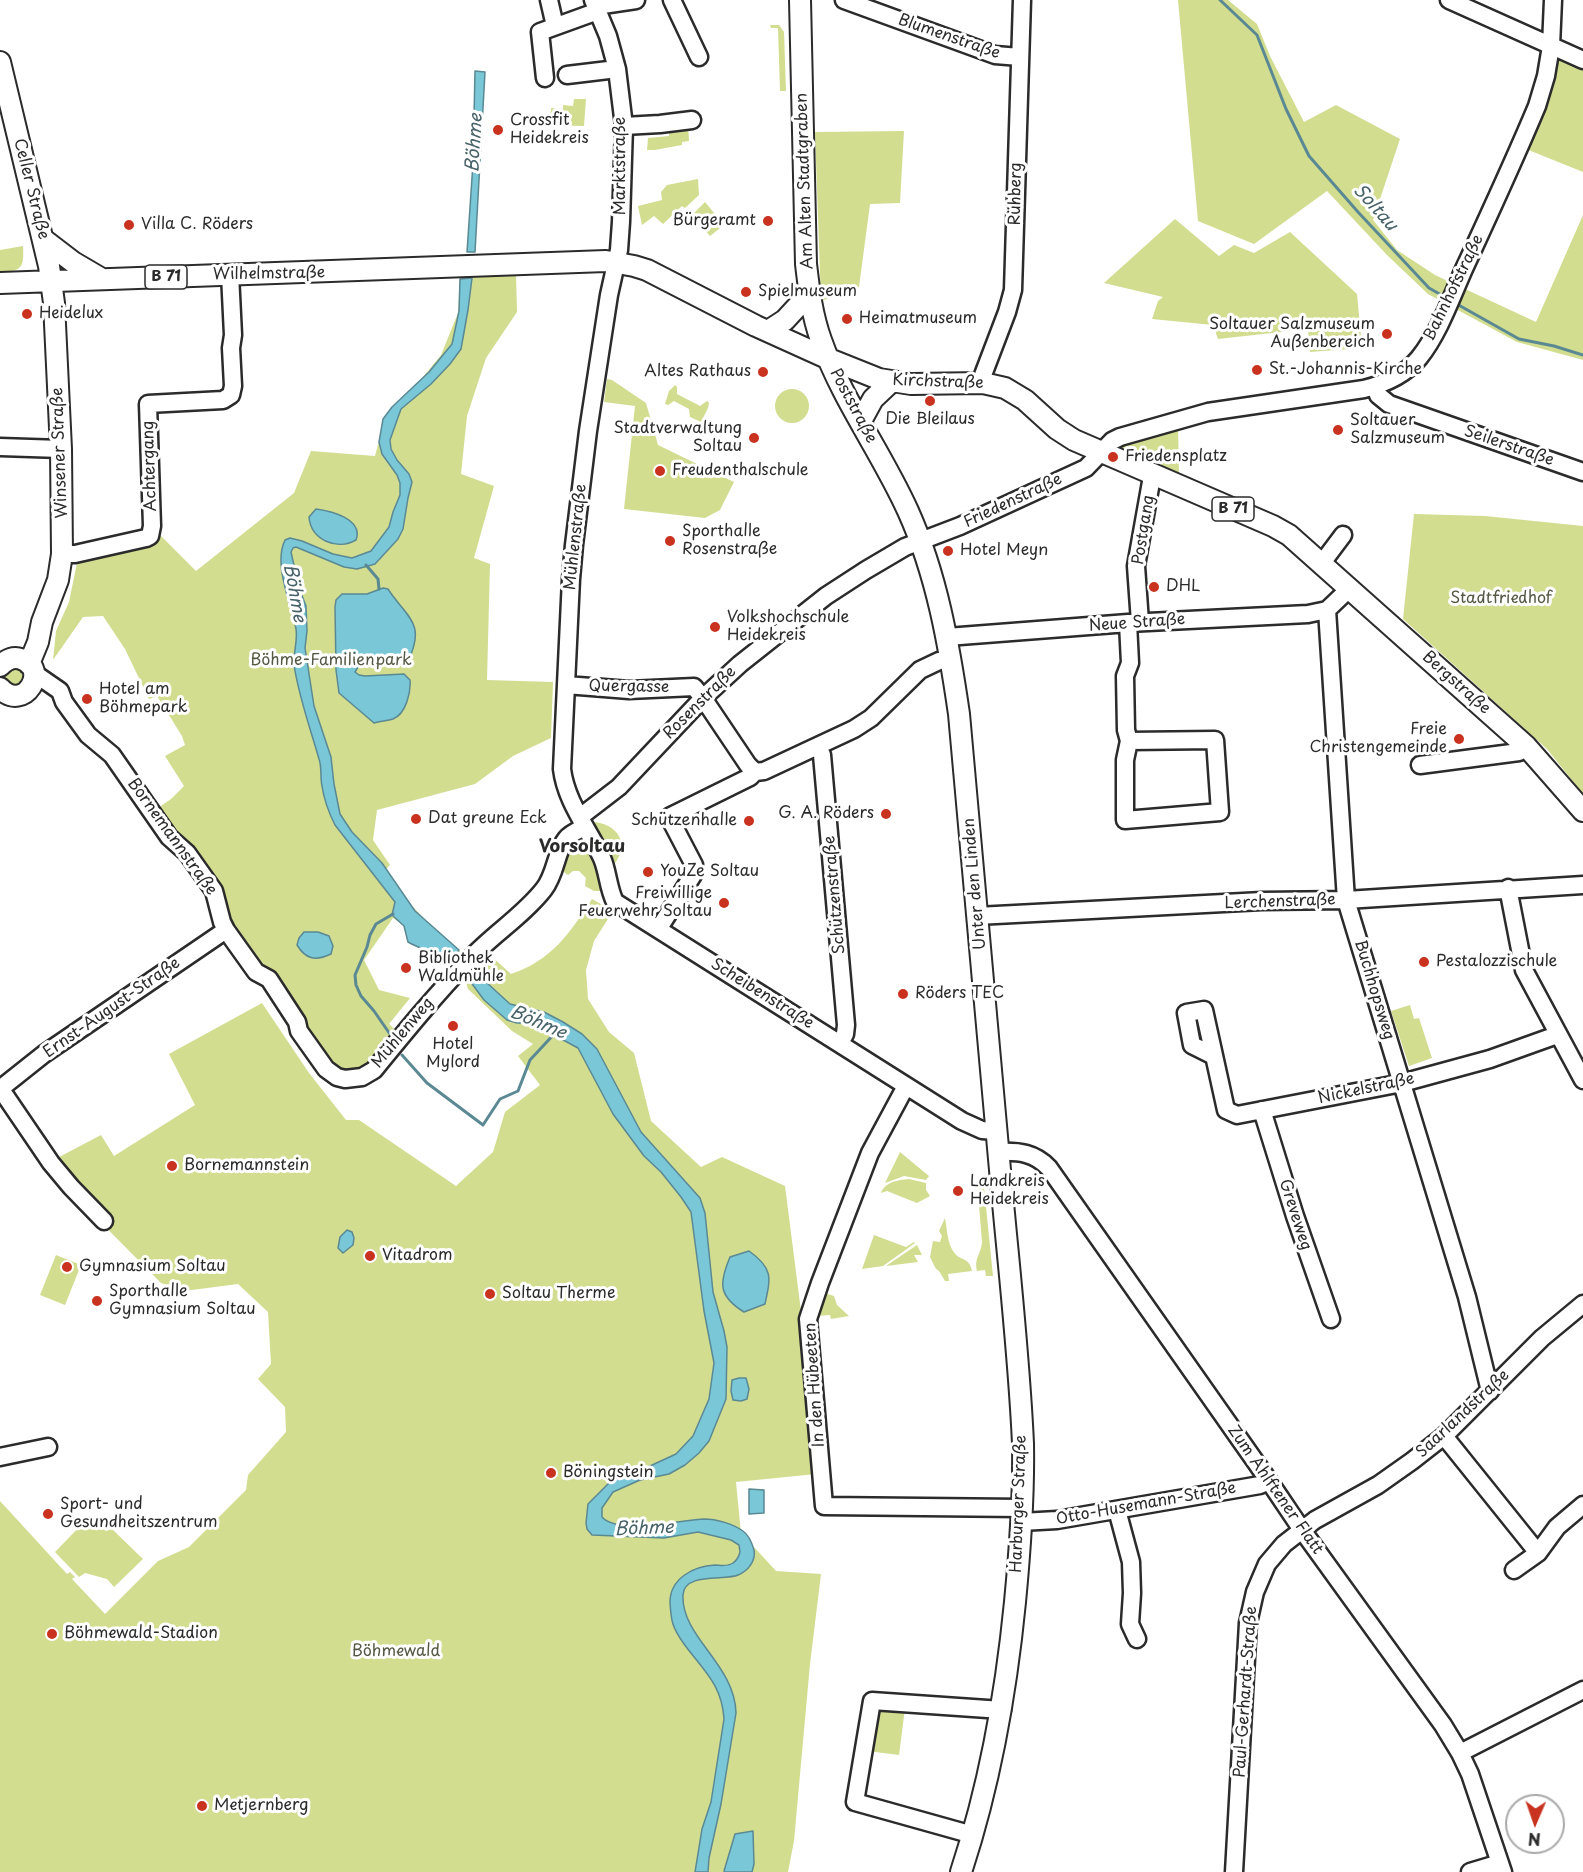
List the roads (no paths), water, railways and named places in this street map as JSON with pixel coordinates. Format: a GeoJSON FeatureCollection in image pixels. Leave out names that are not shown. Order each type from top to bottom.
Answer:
{"type":"FeatureCollection","features":[{"type":"Feature","properties":{"kind":"main road","name":"Am Alten Stadtgraben"},"geometry":{"type":"LineString","coordinates":[[800,0],[806,264],[815,321],[828,359]]}},
{"type":"Feature","properties":{"kind":"main road","name":"Celler Straße"},"geometry":{"type":"LineString","coordinates":[[0,62],[52,281]]}},
{"type":"Feature","properties":{"kind":"main road"},"geometry":{"type":"LineString","coordinates":[[43,239],[73,262],[102,279]]}},
{"type":"Feature","properties":{"kind":"main road","name":"Wilhelmstraße"},"geometry":{"type":"LineString","coordinates":[[52,281],[617,262]]}},
{"type":"Feature","properties":{"kind":"main road","name":"Poststraße"},"geometry":{"type":"LineString","coordinates":[[617,262],[653,273],[768,332],[828,359],[908,511],[933,580],[947,637]]}},
{"type":"Feature","properties":{"kind":"main road","name":"B 71"},"geometry":{"type":"LineString","coordinates":[[0,284],[52,281]]}},
{"type":"Feature","properties":{"kind":"main road","name":"Winsener Straße"},"geometry":{"type":"LineString","coordinates":[[22,670],[38,642],[42,622],[58,580],[62,554],[61,449],[52,281]]}},
{"type":"Feature","properties":{"kind":"main road"},"geometry":{"type":"LineString","coordinates":[[768,332],[785,320],[809,294]]}},
{"type":"Feature","properties":{"kind":"main road","name":"Kirchstraße"},"geometry":{"type":"LineString","coordinates":[[828,359],[891,382],[995,385],[1014,393],[1066,436],[1102,452]]}},
{"type":"Feature","properties":{"kind":"main road"},"geometry":{"type":"LineString","coordinates":[[861,421],[873,399],[891,382]]}},
{"type":"Feature","properties":{"kind":"main road","name":"Bergstraße"},"geometry":{"type":"LineString","coordinates":[[1102,452],[1289,535],[1526,746],[1583,811]]}},
{"type":"Feature","properties":{"kind":"main road","name":"Unter den Linden"},"geometry":{"type":"LineString","coordinates":[[947,637],[959,714],[997,1131]]}},
{"type":"Feature","properties":{"kind":"main road"},"geometry":{"type":"LineString","coordinates":[[3,694],[18,696],[28,692],[22,670]]}},
{"type":"Feature","properties":{"kind":"main road","name":"Harburger Straße"},"geometry":{"type":"LineString","coordinates":[[961,1872],[993,1756],[1002,1710],[1022,1515],[1021,1412],[997,1131]]}},
{"type":"Feature","properties":{"kind":"street"},"geometry":{"type":"LineString","coordinates":[[545,78],[549,0]]}},
{"type":"Feature","properties":{"kind":"street"},"geometry":{"type":"LineString","coordinates":[[547,29],[595,6],[636,0]]}},
{"type":"Feature","properties":{"kind":"street"},"geometry":{"type":"LineString","coordinates":[[672,0],[699,57]]}},
{"type":"Feature","properties":{"kind":"street","name":"Blumenstraße"},"geometry":{"type":"LineString","coordinates":[[844,0],[995,55],[1020,57]]}},
{"type":"Feature","properties":{"kind":"street","name":"Rühberg"},"geometry":{"type":"LineString","coordinates":[[983,383],[983,375],[1013,290],[1022,0]]}},
{"type":"Feature","properties":{"kind":"street"},"geometry":{"type":"LineString","coordinates":[[1449,0],[1583,60]]}},
{"type":"Feature","properties":{"kind":"street","name":"Bahnhofstraße"},"geometry":{"type":"LineString","coordinates":[[1102,452],[1112,441],[1120,437],[1208,412],[1375,386],[1400,375],[1418,358],[1431,339],[1445,311],[1537,106],[1546,76],[1551,46],[1553,0]]}},
{"type":"Feature","properties":{"kind":"street","name":"Marktstraße"},"geometry":{"type":"LineString","coordinates":[[595,6],[608,36],[616,69],[624,126],[621,222],[617,262]]}},
{"type":"Feature","properties":{"kind":"street"},"geometry":{"type":"LineString","coordinates":[[567,75],[616,69]]}},
{"type":"Feature","properties":{"kind":"street"},"geometry":{"type":"LineString","coordinates":[[624,126],[692,120]]}},
{"type":"Feature","properties":{"kind":"street","name":"Mühlenstraße"},"geometry":{"type":"LineString","coordinates":[[581,818],[566,789],[562,769],[571,579],[588,431],[609,295],[617,262]]}},
{"type":"Feature","properties":{"kind":"street","name":"Achtergang"},"geometry":{"type":"LineString","coordinates":[[62,554],[75,554],[150,536],[152,526],[148,404],[223,400],[231,394],[230,274]]}},
{"type":"Feature","properties":{"kind":"street","name":"Seilerstraße"},"geometry":{"type":"LineString","coordinates":[[1375,386],[1378,395],[1389,404],[1583,472]]}},
{"type":"Feature","properties":{"kind":"street"},"geometry":{"type":"LineString","coordinates":[[0,447],[61,449]]}},
{"type":"Feature","properties":{"kind":"street","name":"Friedenstraße"},"geometry":{"type":"LineString","coordinates":[[920,541],[960,526],[1086,468],[1102,452]]}},
{"type":"Feature","properties":{"kind":"street","name":"Postgang"},"geometry":{"type":"LineString","coordinates":[[1129,741],[1215,740],[1220,812],[1125,820],[1125,760],[1129,741],[1126,730],[1125,676],[1130,663],[1136,566],[1154,475]]}},
{"type":"Feature","properties":{"kind":"street"},"geometry":{"type":"LineString","coordinates":[[1322,563],[1343,535]]}},
{"type":"Feature","properties":{"kind":"street","name":"Rosenstraße"},"geometry":{"type":"LineString","coordinates":[[581,818],[619,787],[703,698],[741,664],[826,596],[905,547],[920,541]]}},
{"type":"Feature","properties":{"kind":"street"},"geometry":{"type":"LineString","coordinates":[[1326,609],[1350,588]]}},
{"type":"Feature","properties":{"kind":"street","name":"Neue Straße"},"geometry":{"type":"LineString","coordinates":[[947,637],[1134,622],[1308,614],[1326,609]]}},
{"type":"Feature","properties":{"kind":"street","name":"Buchhopsweg"},"geometry":{"type":"LineString","coordinates":[[1326,609],[1346,900],[1467,1297],[1490,1391]]}},
{"type":"Feature","properties":{"kind":"street"},"geometry":{"type":"LineString","coordinates":[[658,928],[693,875],[694,865],[669,817],[750,777],[755,772],[764,771],[854,729],[871,718],[920,670],[939,661],[951,660]]}},
{"type":"Feature","properties":{"kind":"street","name":"Bornemannstraße"},"geometry":{"type":"LineString","coordinates":[[22,670],[55,699],[64,702],[88,735],[112,755],[169,837],[187,853],[214,891],[226,930],[256,972],[269,980],[297,1022],[299,1031],[326,1069]]}},
{"type":"Feature","properties":{"kind":"street","name":"Quergasse"},"geometry":{"type":"LineString","coordinates":[[566,685],[628,690],[694,687],[703,698]]}},
{"type":"Feature","properties":{"kind":"street"},"geometry":{"type":"LineString","coordinates":[[703,698],[755,772]]}},
{"type":"Feature","properties":{"kind":"street","name":"Schützenstraße"},"geometry":{"type":"LineString","coordinates":[[818,746],[822,755],[846,1025],[845,1034],[840,1043]]}},
{"type":"Feature","properties":{"kind":"street"},"geometry":{"type":"LineString","coordinates":[[1420,765],[1519,752],[1526,746]]}},
{"type":"Feature","properties":{"kind":"street","name":"Scheibenstraße"},"geometry":{"type":"LineString","coordinates":[[581,818],[604,862],[608,885],[615,902],[972,1127],[997,1131]]}},
{"type":"Feature","properties":{"kind":"street","name":"Mühlenweg"},"geometry":{"type":"LineString","coordinates":[[326,1069],[337,1077],[345,1079],[362,1077],[374,1070],[418,1015],[471,958],[517,918],[542,892],[555,870],[563,843],[572,834],[581,818]]}},
{"type":"Feature","properties":{"kind":"street","name":"Lerchenstraße"},"geometry":{"type":"LineString","coordinates":[[977,916],[1250,902],[1346,900],[1583,885]]}},
{"type":"Feature","properties":{"kind":"street"},"geometry":{"type":"LineString","coordinates":[[1508,888],[1524,970],[1583,1080]]}},
{"type":"Feature","properties":{"kind":"street","name":"Ernst-August-Straße"},"geometry":{"type":"LineString","coordinates":[[0,1088],[44,1054],[226,930]]}},
{"type":"Feature","properties":{"kind":"street","name":"Nickelstraße"},"geometry":{"type":"LineString","coordinates":[[1214,1056],[1226,1110],[1237,1115],[1402,1083],[1490,1059],[1557,1035]]}},
{"type":"Feature","properties":{"kind":"street","name":"In den Hübeeten"},"geometry":{"type":"LineString","coordinates":[[906,1086],[870,1153],[808,1319],[824,1506],[1022,1515]]}},
{"type":"Feature","properties":{"kind":"street"},"geometry":{"type":"LineString","coordinates":[[0,1088],[51,1163],[104,1221]]}},
{"type":"Feature","properties":{"kind":"street","name":"Greveweg"},"geometry":{"type":"LineString","coordinates":[[1262,1110],[1294,1216],[1331,1319]]}},
{"type":"Feature","properties":{"kind":"street","name":"Zum Ahlftener Flatt"},"geometry":{"type":"LineString","coordinates":[[999,1152],[1023,1152],[1034,1156],[1049,1168],[1302,1530],[1443,1725],[1470,1774],[1501,1867]]}},
{"type":"Feature","properties":{"kind":"street","name":"Saarlandstraße"},"geometry":{"type":"LineString","coordinates":[[1302,1530],[1315,1520],[1378,1485],[1444,1436],[1542,1338],[1583,1304]]}},
{"type":"Feature","properties":{"kind":"street"},"geometry":{"type":"LineString","coordinates":[[1444,1436],[1538,1553]]}},
{"type":"Feature","properties":{"kind":"street"},"geometry":{"type":"LineString","coordinates":[[0,1457],[48,1446]]}},
{"type":"Feature","properties":{"kind":"street","name":"Otto-Husemann-Straße"},"geometry":{"type":"LineString","coordinates":[[1022,1515],[1057,1520],[1260,1485],[1269,1481]]}},
{"type":"Feature","properties":{"kind":"street"},"geometry":{"type":"LineString","coordinates":[[1514,1570],[1538,1553],[1557,1527],[1583,1504]]}},
{"type":"Feature","properties":{"kind":"street"},"geometry":{"type":"LineString","coordinates":[[1117,1510],[1131,1562],[1130,1624],[1137,1639]]}},
{"type":"Feature","properties":{"kind":"street","name":"Paul-Gerhardt-Straße"},"geometry":{"type":"LineString","coordinates":[[1234,1872],[1248,1623],[1255,1592],[1267,1564],[1284,1544],[1302,1530]]}},
{"type":"Feature","properties":{"kind":"street"},"geometry":{"type":"LineString","coordinates":[[1460,1754],[1583,1690]]}},
{"type":"Feature","properties":{"kind":"street"},"geometry":{"type":"LineString","coordinates":[[973,1835],[855,1802],[872,1701],[1002,1710]]}},
{"type":"Feature","properties":{"kind":"street"},"geometry":{"type":"LineString","coordinates":[[1470,1872],[1501,1867]]}},
{"type":"Feature","properties":{"kind":"water","name":"Böhme"},"geometry":{"type":"Polygon","coordinates":[[[475,71],[485,72],[475,252],[467,252],[473,163],[475,71]]]}},
{"type":"Feature","properties":{"kind":"water","name":"Böhme"},"geometry":{"type":"Polygon","coordinates":[[[472,278],[461,349],[431,384],[401,409],[390,440],[391,449],[412,482],[403,529],[398,539],[375,564],[357,569],[344,567],[296,547],[291,552],[299,588],[306,606],[305,648],[314,706],[331,757],[340,814],[352,832],[382,863],[415,911],[459,950],[449,963],[408,942],[404,926],[392,915],[395,902],[335,825],[331,816],[321,783],[320,762],[296,677],[294,660],[296,629],[284,584],[281,560],[285,540],[290,538],[333,554],[352,558],[371,551],[389,527],[400,495],[400,483],[382,454],[379,442],[383,419],[392,407],[429,372],[452,344],[459,311],[460,279],[472,278]]]}},
{"type":"Feature","properties":{"kind":"water"},"geometry":{"type":"Polygon","coordinates":[[[316,509],[337,514],[351,521],[357,533],[356,540],[333,544],[320,537],[311,525],[309,517],[316,509]]]}},
{"type":"Feature","properties":{"kind":"water"},"geometry":{"type":"Polygon","coordinates":[[[383,588],[388,589],[412,621],[415,636],[414,647],[409,659],[379,659],[361,662],[355,672],[365,676],[404,674],[410,680],[410,690],[404,708],[398,716],[374,723],[339,693],[336,670],[335,607],[336,600],[342,594],[367,594],[383,588]]]}},
{"type":"Feature","properties":{"kind":"water"},"geometry":{"type":"Polygon","coordinates":[[[304,932],[318,932],[329,936],[333,946],[331,954],[321,958],[312,958],[304,954],[297,945],[304,932]]]}},
{"type":"Feature","properties":{"kind":"water","name":"Böhme"},"geometry":{"type":"Polygon","coordinates":[[[475,967],[486,982],[510,1004],[544,1012],[582,1034],[597,1049],[641,1132],[700,1198],[705,1213],[713,1292],[727,1347],[726,1399],[709,1441],[699,1453],[685,1465],[669,1474],[640,1480],[613,1492],[602,1508],[602,1517],[621,1525],[635,1526],[704,1519],[719,1521],[735,1526],[745,1533],[754,1550],[752,1562],[742,1573],[732,1577],[697,1580],[685,1588],[683,1595],[690,1624],[727,1680],[736,1713],[708,1872],[695,1872],[702,1829],[711,1802],[724,1719],[720,1696],[710,1678],[677,1633],[670,1602],[674,1587],[684,1575],[707,1566],[733,1563],[740,1554],[739,1545],[731,1540],[698,1532],[664,1538],[592,1535],[586,1523],[588,1504],[609,1483],[676,1454],[693,1436],[709,1399],[714,1363],[704,1311],[691,1212],[661,1172],[644,1156],[613,1114],[578,1048],[537,1023],[517,1023],[507,1020],[484,1000],[467,977],[475,967]]]}},
{"type":"Feature","properties":{"kind":"water"},"geometry":{"type":"Polygon","coordinates":[[[347,1230],[352,1232],[353,1245],[343,1253],[338,1248],[340,1237],[347,1230]]]}},
{"type":"Feature","properties":{"kind":"water"},"geometry":{"type":"Polygon","coordinates":[[[749,1251],[766,1268],[769,1280],[765,1304],[744,1312],[729,1300],[723,1288],[723,1282],[730,1257],[749,1251]]]}},
{"type":"Feature","properties":{"kind":"water"},"geometry":{"type":"Polygon","coordinates":[[[746,1378],[749,1389],[747,1399],[741,1401],[733,1400],[731,1391],[732,1380],[746,1378]]]}},
{"type":"Feature","properties":{"kind":"water"},"geometry":{"type":"Polygon","coordinates":[[[749,1489],[764,1490],[764,1513],[749,1514],[749,1489]]]}},
{"type":"Feature","properties":{"kind":"water"},"geometry":{"type":"Polygon","coordinates":[[[753,1831],[754,1864],[752,1872],[725,1872],[735,1834],[753,1831]]]}},
{"type":"Feature","properties":{"kind":"waterway","name":"Soltau"},"geometry":{"type":"LineString","coordinates":[[1220,0],[1257,35],[1286,109],[1309,156],[1429,288],[1445,297]]}},
{"type":"Feature","properties":{"kind":"waterway","name":"Soltau"},"geometry":{"type":"LineString","coordinates":[[1455,303],[1519,339],[1583,355]]}},
{"type":"Feature","properties":{"kind":"waterway"},"geometry":{"type":"LineString","coordinates":[[366,565],[378,579],[379,589]]}},
{"type":"Feature","properties":{"kind":"waterway"},"geometry":{"type":"LineString","coordinates":[[392,1037],[361,996],[355,975],[376,924],[393,914]]}},
{"type":"Feature","properties":{"kind":"waterway","name":"Böhme"},"geometry":{"type":"LineString","coordinates":[[402,1055],[427,1083],[483,1125],[500,1099],[518,1091],[530,1060],[556,1032]]}},
{"type":"Feature","properties":{"kind":"place","name":"Crossfit Heidekreis"},"geometry":{"type":"Point","coordinates":[498,130]}},
{"type":"Feature","properties":{"kind":"place","name":"Bürgeramt"},"geometry":{"type":"Point","coordinates":[768,221]}},
{"type":"Feature","properties":{"kind":"place","name":"Villa C. Röders"},"geometry":{"type":"Point","coordinates":[129,225]}},
{"type":"Feature","properties":{"kind":"place","name":"Spielmuseum"},"geometry":{"type":"Point","coordinates":[746,292]}},
{"type":"Feature","properties":{"kind":"place","name":"Heidelux"},"geometry":{"type":"Point","coordinates":[27,314]}},
{"type":"Feature","properties":{"kind":"place","name":"Heimatmuseum"},"geometry":{"type":"Point","coordinates":[847,319]}},
{"type":"Feature","properties":{"kind":"place","name":"Soltauer Salzmuseum Außenbereich"},"geometry":{"type":"Point","coordinates":[1387,334]}},
{"type":"Feature","properties":{"kind":"place","name":"St.-Johannis-Kirche"},"geometry":{"type":"Point","coordinates":[1257,370]}},
{"type":"Feature","properties":{"kind":"place","name":"Altes Rathaus"},"geometry":{"type":"Point","coordinates":[763,372]}},
{"type":"Feature","properties":{"kind":"place","name":"Die Bleilaus"},"geometry":{"type":"Point","coordinates":[930,401]}},
{"type":"Feature","properties":{"kind":"place","name":"Soltauer Salzmuseum"},"geometry":{"type":"Point","coordinates":[1338,430]}},
{"type":"Feature","properties":{"kind":"place","name":"Stadtverwaltung Soltau"},"geometry":{"type":"Point","coordinates":[754,438]}},
{"type":"Feature","properties":{"kind":"place","name":"Friedensplatz"},"geometry":{"type":"Point","coordinates":[1113,457]}},
{"type":"Feature","properties":{"kind":"place","name":"Freudenthalschule"},"geometry":{"type":"Point","coordinates":[660,471]}},
{"type":"Feature","properties":{"kind":"place","name":"Sporthalle Rosenstraße"},"geometry":{"type":"Point","coordinates":[670,541]}},
{"type":"Feature","properties":{"kind":"place","name":"Hotel Meyn"},"geometry":{"type":"Point","coordinates":[948,551]}},
{"type":"Feature","properties":{"kind":"place","name":"DHL"},"geometry":{"type":"Point","coordinates":[1154,587]}},
{"type":"Feature","properties":{"kind":"place","name":"Volkshochschule Heidekreis"},"geometry":{"type":"Point","coordinates":[715,627]}},
{"type":"Feature","properties":{"kind":"place","name":"Hotel am Böhmepark"},"geometry":{"type":"Point","coordinates":[87,699]}},
{"type":"Feature","properties":{"kind":"place","name":"Freie Christengemeinde"},"geometry":{"type":"Point","coordinates":[1459,739]}},
{"type":"Feature","properties":{"kind":"place","name":"G. A. Röders"},"geometry":{"type":"Point","coordinates":[886,814]}},
{"type":"Feature","properties":{"kind":"place","name":"Dat greune Eck"},"geometry":{"type":"Point","coordinates":[416,819]}},
{"type":"Feature","properties":{"kind":"place","name":"Schützenhalle"},"geometry":{"type":"Point","coordinates":[749,821]}},
{"type":"Feature","properties":{"kind":"place","name":"YouZe Soltau"},"geometry":{"type":"Point","coordinates":[648,872]}},
{"type":"Feature","properties":{"kind":"place","name":"Freiwillige Feuerwehr Soltau"},"geometry":{"type":"Point","coordinates":[724,903]}},
{"type":"Feature","properties":{"kind":"place","name":"Pestalozzischule"},"geometry":{"type":"Point","coordinates":[1424,962]}},
{"type":"Feature","properties":{"kind":"place","name":"Bibliothek Waldmühle"},"geometry":{"type":"Point","coordinates":[406,968]}},
{"type":"Feature","properties":{"kind":"place","name":"Röders TEC"},"geometry":{"type":"Point","coordinates":[903,994]}},
{"type":"Feature","properties":{"kind":"place","name":"Hotel Mylord"},"geometry":{"type":"Point","coordinates":[453,1026]}},
{"type":"Feature","properties":{"kind":"place","name":"Bornemannstein"},"geometry":{"type":"Point","coordinates":[172,1166]}},
{"type":"Feature","properties":{"kind":"place","name":"Landkreis Heidekreis"},"geometry":{"type":"Point","coordinates":[958,1191]}},
{"type":"Feature","properties":{"kind":"place","name":"Vitadrom"},"geometry":{"type":"Point","coordinates":[370,1256]}},
{"type":"Feature","properties":{"kind":"place","name":"Gymnasium Soltau"},"geometry":{"type":"Point","coordinates":[67,1267]}},
{"type":"Feature","properties":{"kind":"place","name":"Soltau Therme"},"geometry":{"type":"Point","coordinates":[490,1294]}},
{"type":"Feature","properties":{"kind":"place","name":"Sporthalle Gymnasium Soltau"},"geometry":{"type":"Point","coordinates":[97,1301]}},
{"type":"Feature","properties":{"kind":"place","name":"Böningstein"},"geometry":{"type":"Point","coordinates":[551,1473]}},
{"type":"Feature","properties":{"kind":"place","name":"Sport- und Gesundheitszentrum"},"geometry":{"type":"Point","coordinates":[48,1514]}},
{"type":"Feature","properties":{"kind":"place","name":"Böhmewald-Stadion"},"geometry":{"type":"Point","coordinates":[52,1634]}},
{"type":"Feature","properties":{"kind":"place","name":"Metjernberg"},"geometry":{"type":"Point","coordinates":[202,1806]}},
{"type":"Feature","properties":{"kind":"district","name":"Vorsoltau"},"geometry":{"type":"Point","coordinates":[582,847]}},
{"type":"Feature","properties":{"kind":"park label","name":"Stadtfriedhof"},"geometry":{"type":"Point","coordinates":[1501,599]}},
{"type":"Feature","properties":{"kind":"park label","name":"Böhme-Familienpark"},"geometry":{"type":"Point","coordinates":[331,661]}},
{"type":"Feature","properties":{"kind":"park label","name":"Böhmewald"},"geometry":{"type":"Point","coordinates":[396,1652]}}]}
